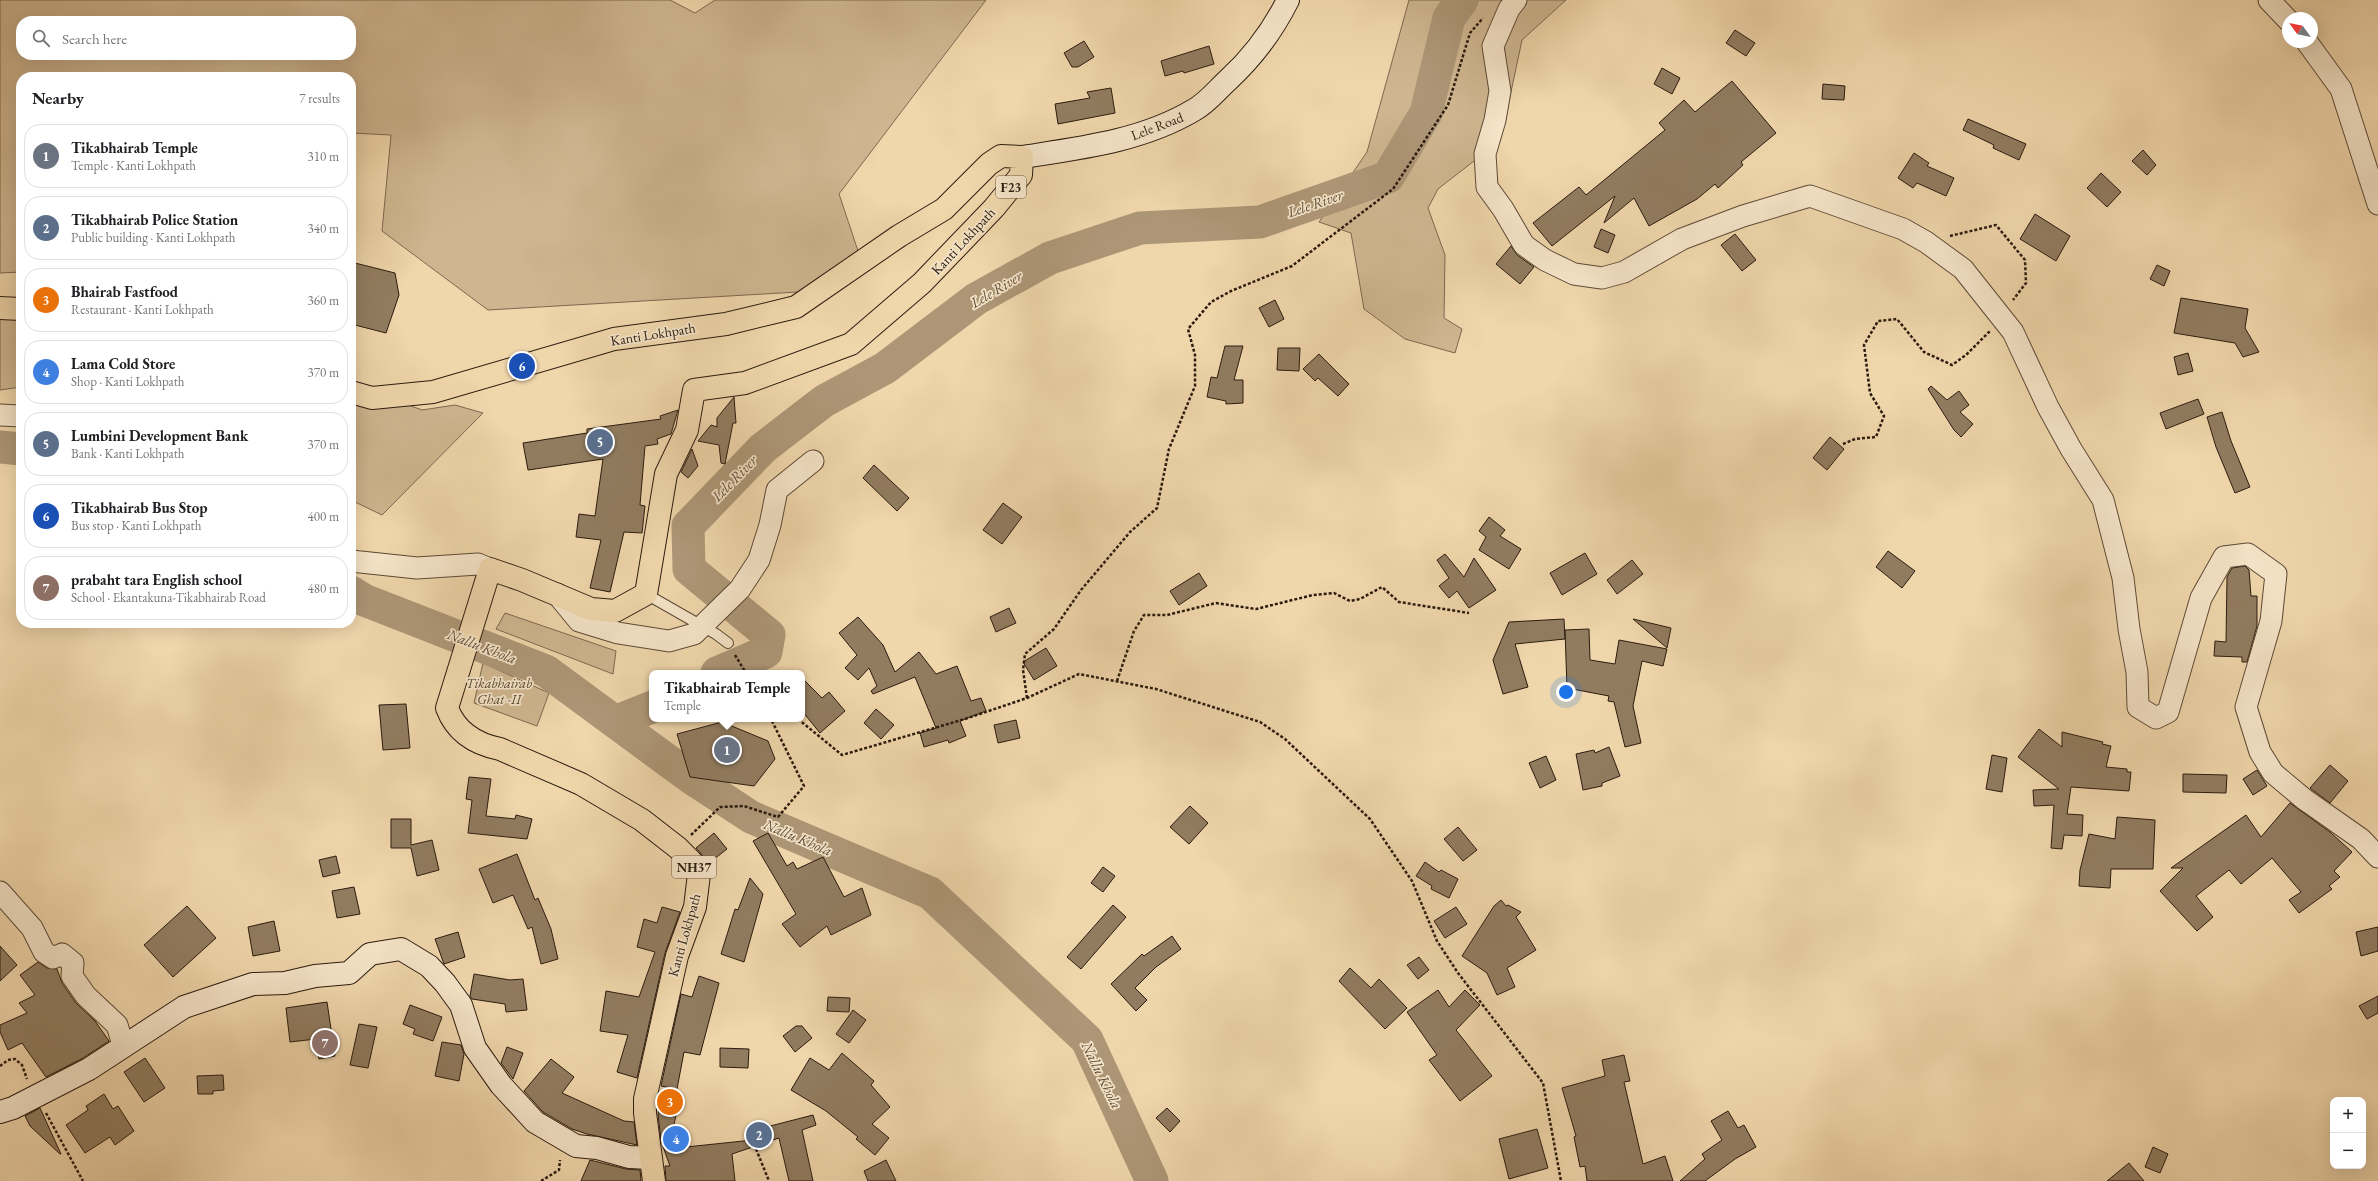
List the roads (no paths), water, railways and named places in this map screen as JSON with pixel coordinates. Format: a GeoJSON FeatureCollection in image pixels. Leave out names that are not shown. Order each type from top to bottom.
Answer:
{"type":"FeatureCollection","features":[{"type":"Feature","properties":{"kind":"main road","name":"Lele Road"},"geometry":{"type":"LineString","coordinates":[[1022,157],[1107,144],[1160,128],[1196,110],[1247,63],[1269,34],[1288,0]]}},
{"type":"Feature","properties":{"kind":"main road","name":"Kanti Lokhpath"},"geometry":{"type":"LineString","coordinates":[[356,393],[372,398],[433,392],[614,339],[726,324],[796,307],[899,236],[944,209],[1001,156],[1022,157],[1021,175],[994,208],[922,283],[851,344],[745,383],[694,390],[687,430],[666,474],[646,594]]}},
{"type":"Feature","properties":{"kind":"main road"},"geometry":{"type":"LineString","coordinates":[[0,308],[16,309]]}},
{"type":"Feature","properties":{"kind":"main road","name":"Kanti Lokhpath"},"geometry":{"type":"LineString","coordinates":[[490,569],[447,708],[456,728],[471,738],[581,784],[642,820],[678,848],[691,861],[699,874],[695,907],[677,956],[649,1079],[645,1113],[654,1181]]}},
{"type":"Feature","properties":{"kind":"main road"},"geometry":{"type":"LineString","coordinates":[[490,569],[557,594],[591,609],[615,611],[646,594]]}},
{"type":"Feature","properties":{"kind":"main road"},"geometry":{"type":"LineString","coordinates":[[0,1112],[13,1108],[90,1069],[123,1045],[184,1007],[253,984],[285,983],[315,976],[349,973],[370,954],[400,949],[429,966],[445,983],[460,1005],[475,1048],[501,1085],[535,1122],[576,1146],[596,1148],[629,1157],[650,1158]]}},
{"type":"Feature","properties":{"kind":"street"},"geometry":{"type":"LineString","coordinates":[[1516,0],[1510,9],[1493,46],[1500,91],[1495,120],[1485,154],[1487,187],[1503,209],[1524,245],[1545,260],[1574,274],[1602,278],[1624,272],[1682,239],[1743,216],[1810,196],[1903,229],[1926,242],[1963,269],[2013,332],[2048,407],[2070,449],[2103,500],[2123,578],[2129,629],[2137,672],[2138,708],[2156,718],[2168,712],[2201,598],[2224,557],[2248,554],[2276,574],[2271,621],[2246,707],[2260,752],[2274,773],[2304,799],[2361,839],[2378,857]]}},
{"type":"Feature","properties":{"kind":"street"},"geometry":{"type":"LineString","coordinates":[[2269,0],[2282,14]]}},
{"type":"Feature","properties":{"kind":"street"},"geometry":{"type":"LineString","coordinates":[[2311,48],[2341,88],[2378,204]]}},
{"type":"Feature","properties":{"kind":"street"},"geometry":{"type":"LineString","coordinates":[[0,415],[16,416]]}},
{"type":"Feature","properties":{"kind":"street"},"geometry":{"type":"LineString","coordinates":[[557,594],[579,621],[618,634],[669,641],[694,634],[740,589],[759,560],[770,525],[777,490],[813,461]]}},
{"type":"Feature","properties":{"kind":"street"},"geometry":{"type":"LineString","coordinates":[[356,562],[417,568],[478,564],[490,569]]}},
{"type":"Feature","properties":{"kind":"street"},"geometry":{"type":"LineString","coordinates":[[0,892],[32,928],[44,952],[53,958],[62,954],[73,963],[72,976],[86,996],[117,1025],[123,1045]]}},
{"type":"Feature","properties":{"kind":"lane"},"geometry":{"type":"LineString","coordinates":[[646,594],[728,642]]}},
{"type":"Feature","properties":{"kind":"waterway","name":"Lele River"},"geometry":{"type":"LineString","coordinates":[[724,670],[766,652],[769,635],[689,569],[688,526],[763,448],[824,401],[885,368],[976,299],[1050,258],[1140,228],[1260,222],[1388,177],[1426,113],[1449,18],[1462,0]]}},
{"type":"Feature","properties":{"kind":"waterway","name":"Nallu Khola"},"geometry":{"type":"LineString","coordinates":[[0,447],[16,449]]}},
{"type":"Feature","properties":{"kind":"waterway","name":"Nallu Khola"},"geometry":{"type":"LineString","coordinates":[[356,595],[364,600],[546,671],[690,777],[751,817],[930,893],[1087,1040],[1152,1181]]}},
{"type":"Feature","properties":{"kind":"waterway","name":"Lele River"},"geometry":{"type":"LineString","coordinates":[[615,722],[649,708]]}},
{"type":"Feature","properties":{"kind":"place","name":"Tikabhairab Bus Stop"},"geometry":{"type":"Point","coordinates":[522,366]}},
{"type":"Feature","properties":{"kind":"place","name":"Lumbini Development Bank"},"geometry":{"type":"Point","coordinates":[600,442]}},
{"type":"Feature","properties":{"kind":"place","name":"Tikabhairab Temple"},"geometry":{"type":"Point","coordinates":[727,750]}},
{"type":"Feature","properties":{"kind":"place","name":"prabaht tara English school"},"geometry":{"type":"Point","coordinates":[325,1043]}},
{"type":"Feature","properties":{"kind":"place","name":"Bhairab Fastfood"},"geometry":{"type":"Point","coordinates":[670,1102]}},
{"type":"Feature","properties":{"kind":"place","name":"Tikabhairab Police Station"},"geometry":{"type":"Point","coordinates":[759,1135]}},
{"type":"Feature","properties":{"kind":"place","name":"Lama Cold Store"},"geometry":{"type":"Point","coordinates":[676,1139]}},
{"type":"Feature","properties":{"kind":"park label","name":"Tikabhairab Ghat -II"},"geometry":{"type":"Point","coordinates":[499,692]}}]}
